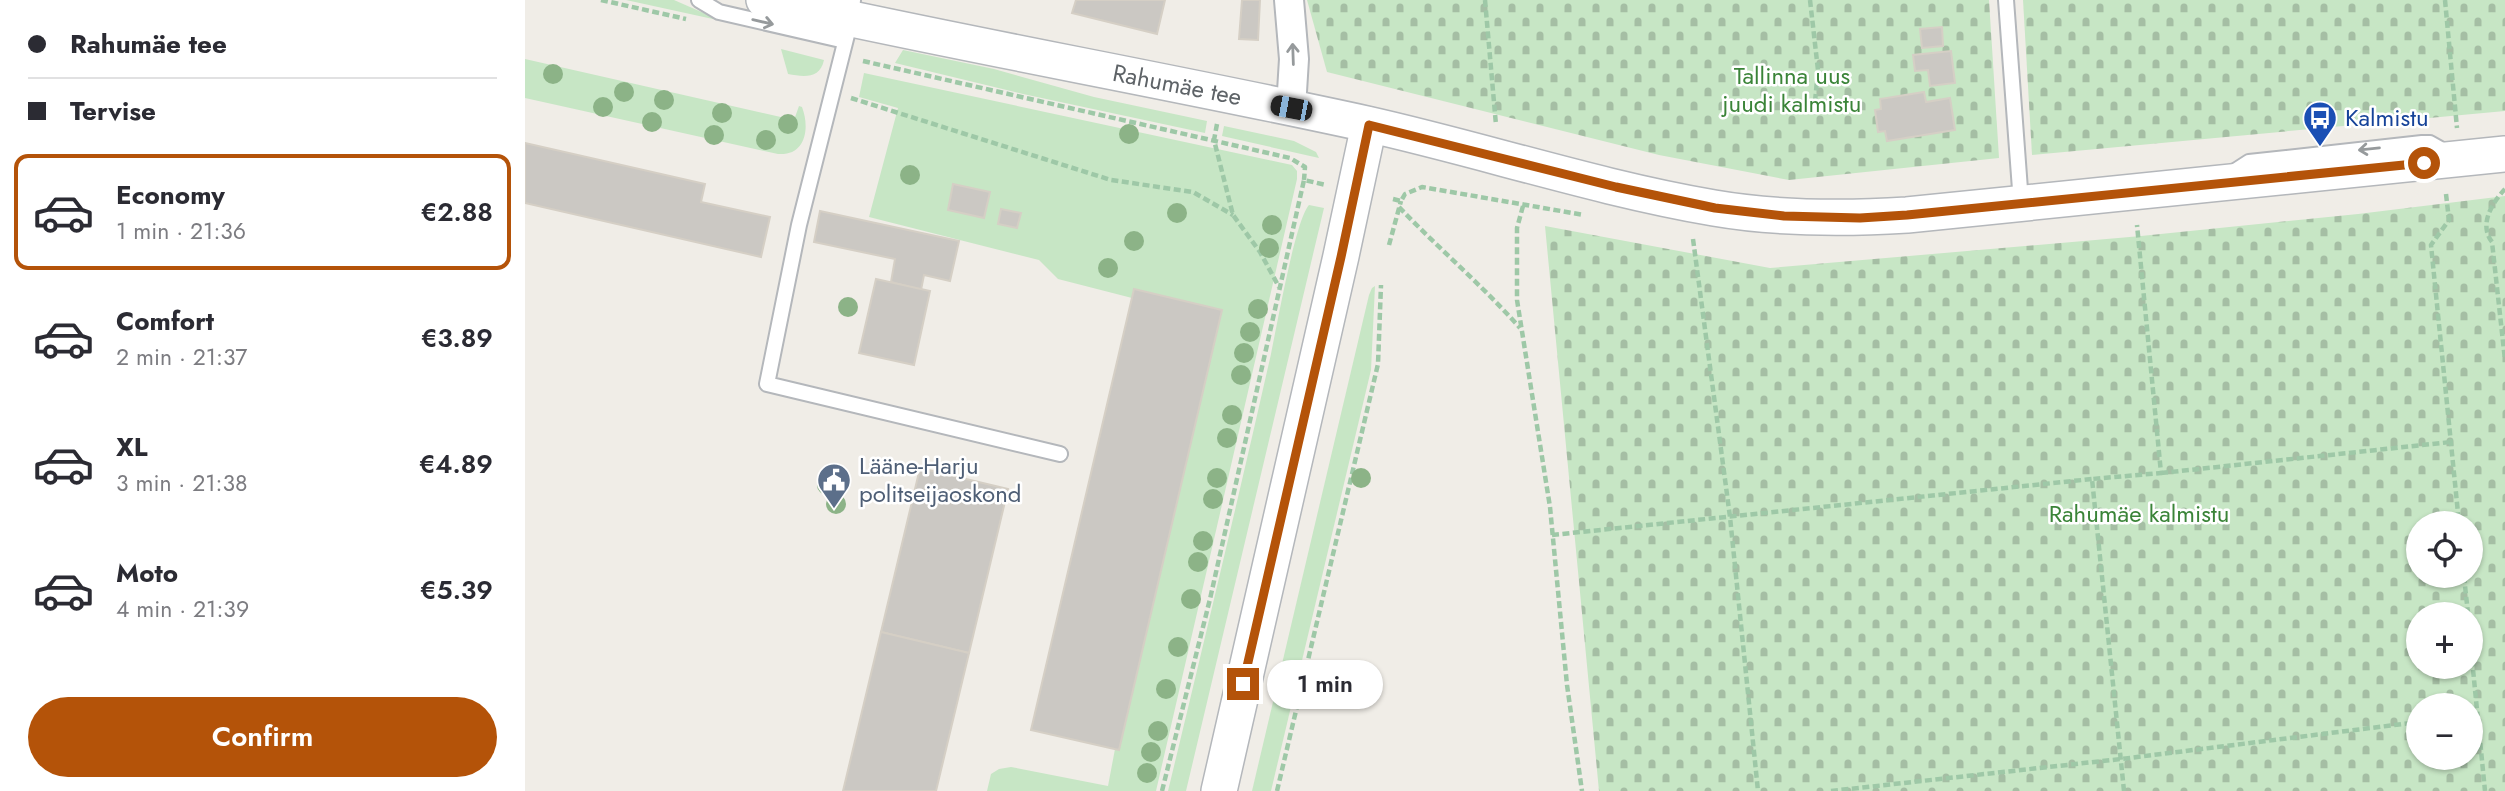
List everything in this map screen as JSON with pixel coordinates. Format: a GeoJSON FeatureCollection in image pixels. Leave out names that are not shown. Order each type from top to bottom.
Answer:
{"type":"FeatureCollection","features":[{"type":"Feature","properties":{"kind":"street","name":"Rahumäe tee"},"geometry":{"type":"LineString","coordinates":[[764,0],[850,20],[1369,125],[1616,187],[1715,208],[1784,216],[1860,218],[2021,205],[2457,159],[2499,161]]}},
{"type":"Feature","properties":{"kind":"street"},"geometry":{"type":"LineString","coordinates":[[1289,0],[1294,59],[1291,108]]}},
{"type":"Feature","properties":{"kind":"street"},"geometry":{"type":"LineString","coordinates":[[1219,791],[1369,125]]}},
{"type":"Feature","properties":{"kind":"lane"},"geometry":{"type":"LineString","coordinates":[[699,0],[719,12],[850,20],[800,225],[767,384],[1060,454]]}},
{"type":"Feature","properties":{"kind":"lane"},"geometry":{"type":"LineString","coordinates":[[2006,0],[2021,205]]}},
{"type":"Feature","properties":{"kind":"lane"},"geometry":{"type":"LineString","coordinates":[[2213,184],[2249,162],[2421,143],[2430,143],[2457,159]]}},
{"type":"Feature","properties":{"kind":"path"},"geometry":{"type":"LineString","coordinates":[[1485,0],[1497,131]]}},
{"type":"Feature","properties":{"kind":"path"},"geometry":{"type":"LineString","coordinates":[[1810,0],[1818,70],[1814,112]]}},
{"type":"Feature","properties":{"kind":"path"},"geometry":{"type":"LineString","coordinates":[[2421,143],[2422,136],[2457,128],[2445,0]]}},
{"type":"Feature","properties":{"kind":"path"},"geometry":{"type":"LineString","coordinates":[[863,61],[1290,158],[1305,167],[1210,600],[1162,791]]}},
{"type":"Feature","properties":{"kind":"path"},"geometry":{"type":"LineString","coordinates":[[832,92],[1111,180],[1193,192],[1233,215]]}},
{"type":"Feature","properties":{"kind":"path"},"geometry":{"type":"LineString","coordinates":[[1217,124],[1214,141],[1233,215],[1260,252],[1279,288]]}},
{"type":"Feature","properties":{"kind":"path"},"geometry":{"type":"LineString","coordinates":[[1304,180],[1327,185]]}},
{"type":"Feature","properties":{"kind":"path"},"geometry":{"type":"LineString","coordinates":[[1389,245],[1401,201],[1405,194],[1422,187],[1523,206],[1517,228],[1517,300],[1552,535],[1567,685],[1582,791]]}},
{"type":"Feature","properties":{"kind":"path"},"geometry":{"type":"LineString","coordinates":[[2505,189],[2492,204],[2486,222],[2488,237],[2492,242],[2505,360]]}},
{"type":"Feature","properties":{"kind":"path"},"geometry":{"type":"LineString","coordinates":[[2446,194],[2449,220],[2431,245],[2458,511]]}},
{"type":"Feature","properties":{"kind":"path"},"geometry":{"type":"LineString","coordinates":[[1393,198],[1401,201]]}},
{"type":"Feature","properties":{"kind":"path"},"geometry":{"type":"LineString","coordinates":[[1399,207],[1439,248],[1490,293],[1521,330]]}},
{"type":"Feature","properties":{"kind":"path"},"geometry":{"type":"LineString","coordinates":[[2137,225],[2161,472]]}},
{"type":"Feature","properties":{"kind":"path"},"geometry":{"type":"LineString","coordinates":[[1693,239],[1730,517],[1758,791]]}},
{"type":"Feature","properties":{"kind":"path"},"geometry":{"type":"LineString","coordinates":[[1277,791],[1378,364],[1381,285]]}},
{"type":"Feature","properties":{"kind":"path"},"geometry":{"type":"LineString","coordinates":[[1552,535],[2451,442]]}},
{"type":"Feature","properties":{"kind":"path"},"geometry":{"type":"LineString","coordinates":[[2092,479],[2124,791]]}},
{"type":"Feature","properties":{"kind":"path"},"geometry":{"type":"LineString","coordinates":[[1831,791],[2406,724]]}},
{"type":"Feature","properties":{"kind":"path"},"geometry":{"type":"LineString","coordinates":[[2482,770],[2485,791]]}},
{"type":"Feature","properties":{"kind":"green space"},"geometry":{"type":"Polygon","coordinates":[[[626,0],[674,0],[722,21],[626,0]]]}},
{"type":"Feature","properties":{"kind":"green space","name":"Tallinna uus juudi kalmistu"},"geometry":{"type":"Polygon","coordinates":[[[1307,0],[1989,0],[1999,158],[1789,180],[1659,155],[1327,72],[1307,0]]]}},
{"type":"Feature","properties":{"kind":"green space"},"geometry":{"type":"Polygon","coordinates":[[[2023,0],[2505,0],[2505,111],[2032,155],[2023,0]]]}},
{"type":"Feature","properties":{"kind":"green space"},"geometry":{"type":"Polygon","coordinates":[[[781,49],[824,60],[822,66],[811,75],[788,74],[781,49]]]}},
{"type":"Feature","properties":{"kind":"green space"},"geometry":{"type":"Polygon","coordinates":[[[903,50],[994,69],[1094,97],[1207,121],[1205,133],[895,63],[903,50]]]}},
{"type":"Feature","properties":{"kind":"green space"},"geometry":{"type":"Polygon","coordinates":[[[525,59],[794,120],[799,106],[802,107],[806,123],[804,139],[795,150],[778,154],[525,98],[525,59]]]}},
{"type":"Feature","properties":{"kind":"green space"},"geometry":{"type":"Polygon","coordinates":[[[864,73],[1292,165],[1297,171],[1156,791],[987,791],[991,774],[1011,767],[1108,786],[1115,749],[1119,750],[1222,310],[1135,289],[1132,298],[1058,279],[1039,260],[869,217],[898,108],[859,97],[864,73]]]}},
{"type":"Feature","properties":{"kind":"green space"},"geometry":{"type":"Polygon","coordinates":[[[1224,126],[1294,141],[1316,152],[1319,158],[1222,136],[1224,126]]]}},
{"type":"Feature","properties":{"kind":"green space","name":"Rahumäe kalmistu"},"geometry":{"type":"Polygon","coordinates":[[[2505,196],[2505,791],[1599,791],[1545,226],[1770,268],[2141,236],[2505,196]]]}},
{"type":"Feature","properties":{"kind":"green space"},"geometry":{"type":"Polygon","coordinates":[[[1309,205],[1324,208],[1186,791],[1168,791],[1259,409],[1292,252],[1309,205]]]}},
{"type":"Feature","properties":{"kind":"green space"},"geometry":{"type":"Polygon","coordinates":[[[1375,286],[1371,370],[1271,791],[1252,791],[1369,295],[1375,286]]]}},
{"type":"Feature","properties":{"kind":"building"},"geometry":{"type":"Polygon","coordinates":[[[1076,0],[1165,0],[1157,34],[1072,13],[1076,0]]]}},
{"type":"Feature","properties":{"kind":"building"},"geometry":{"type":"Polygon","coordinates":[[[1242,0],[1260,0],[1258,40],[1239,39],[1242,0]]]}},
{"type":"Feature","properties":{"kind":"building"},"geometry":{"type":"Polygon","coordinates":[[[1942,27],[1943,46],[1922,48],[1920,29],[1942,27]]]}},
{"type":"Feature","properties":{"kind":"building"},"geometry":{"type":"Polygon","coordinates":[[[1951,51],[1955,83],[1930,86],[1928,70],[1915,71],[1913,55],[1951,51]]]}},
{"type":"Feature","properties":{"kind":"building"},"geometry":{"type":"Polygon","coordinates":[[[1924,92],[1926,102],[1950,98],[1955,130],[1887,141],[1885,131],[1878,132],[1875,110],[1881,109],[1880,99],[1924,92]]]}},
{"type":"Feature","properties":{"kind":"building"},"geometry":{"type":"Polygon","coordinates":[[[525,143],[705,184],[701,202],[770,217],[761,257],[525,203],[525,143]]]}},
{"type":"Feature","properties":{"kind":"building"},"geometry":{"type":"Polygon","coordinates":[[[953,184],[990,192],[984,218],[948,210],[953,184]]]}},
{"type":"Feature","properties":{"kind":"building"},"geometry":{"type":"Polygon","coordinates":[[[1001,209],[1021,213],[1017,228],[998,224],[1001,209]]]}},
{"type":"Feature","properties":{"kind":"building"},"geometry":{"type":"Polygon","coordinates":[[[820,211],[959,241],[950,281],[924,275],[921,290],[891,282],[895,259],[814,242],[820,211]]]}},
{"type":"Feature","properties":{"kind":"building"},"geometry":{"type":"Polygon","coordinates":[[[876,279],[930,291],[914,365],[859,353],[876,279]]]}},
{"type":"Feature","properties":{"kind":"building"},"geometry":{"type":"Polygon","coordinates":[[[1134,289],[1222,310],[1119,750],[1031,730],[1134,289]]]}},
{"type":"Feature","properties":{"kind":"building"},"geometry":{"type":"Polygon","coordinates":[[[920,468],[1008,489],[969,653],[881,632],[920,468]]]}},
{"type":"Feature","properties":{"kind":"building"},"geometry":{"type":"Polygon","coordinates":[[[881,632],[969,653],[936,791],[843,791],[881,632]]]}},
{"type":"Feature","properties":{"kind":"place","name":"Kalmistu"},"geometry":{"type":"Point","coordinates":[2320,148]}},
{"type":"Feature","properties":{"kind":"place","name":"Lääne-Harju politseijaoskond"},"geometry":{"type":"Point","coordinates":[834,510]}},
{"type":"Feature","properties":{"kind":"route"},"geometry":{"type":"LineString","coordinates":[[1243,684],[1369,125],[1616,187],[1715,208],[1784,216],[1860,218],[1907,215],[2424,163]]}}]}
